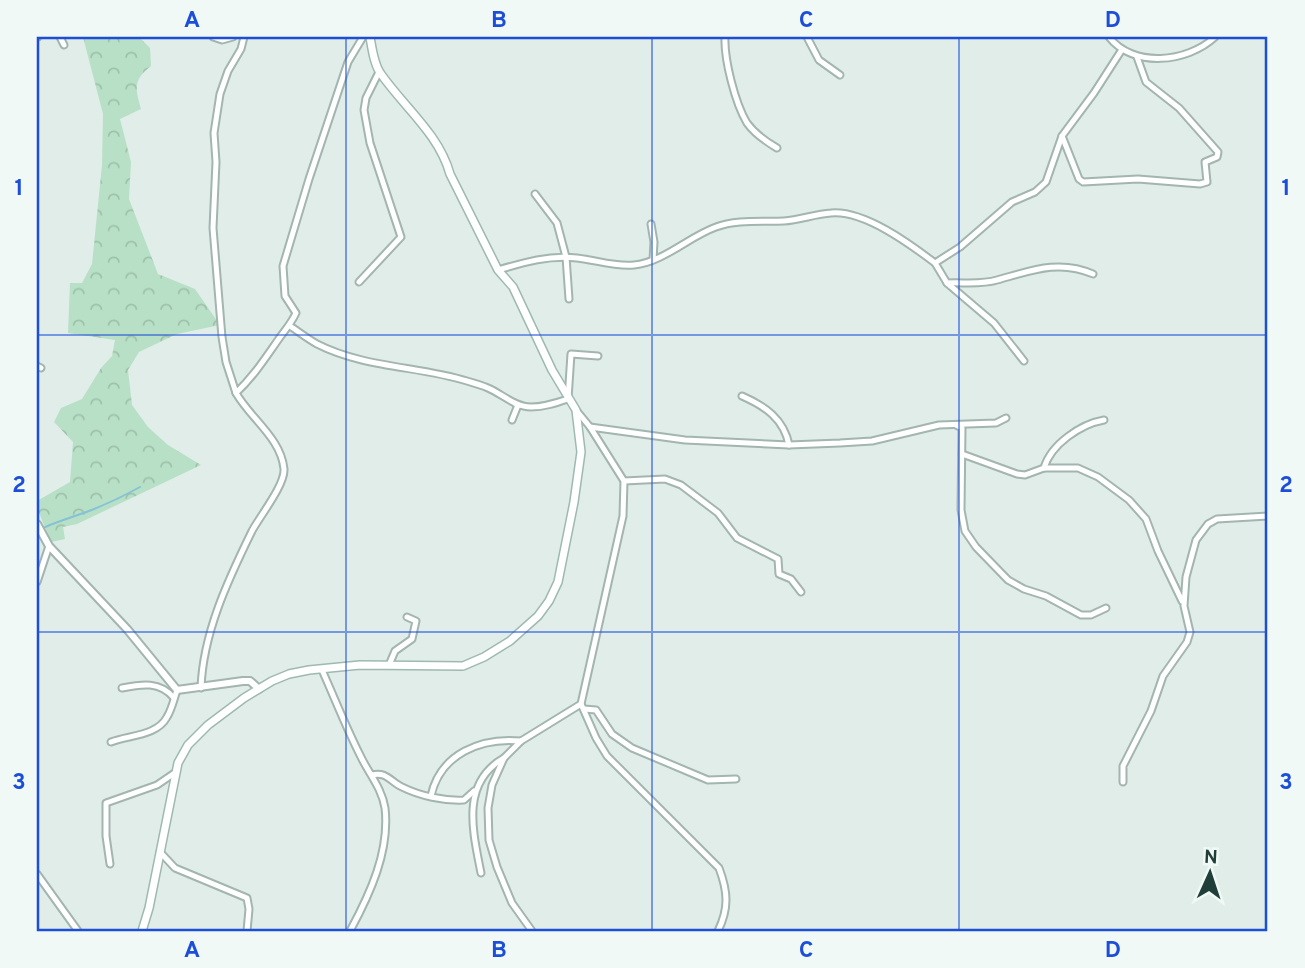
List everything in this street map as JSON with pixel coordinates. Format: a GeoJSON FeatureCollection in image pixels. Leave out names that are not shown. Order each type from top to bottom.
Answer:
{"type":"FeatureCollection","features":[{"type":"Feature","properties":{"kind":"main road"},"geometry":{"type":"LineString","coordinates":[[142,931],[176,772],[182,755],[197,735],[259,689],[289,674],[309,670],[389,665],[463,666],[510,641],[538,616],[550,601],[558,582],[574,502],[580,452],[576,410],[534,336],[513,287],[498,270],[450,174],[446,159],[429,132],[379,72],[370,37]]}},
{"type":"Feature","properties":{"kind":"street"},"geometry":{"type":"LineString","coordinates":[[60,37],[64,45]]}},
{"type":"Feature","properties":{"kind":"street"},"geometry":{"type":"LineString","coordinates":[[212,37],[222,40],[233,37]]}},
{"type":"Feature","properties":{"kind":"street"},"geometry":{"type":"LineString","coordinates":[[201,688],[204,652],[216,614],[253,530],[284,472],[280,455],[269,434],[242,404],[236,393],[226,362],[222,337],[213,228],[216,162],[214,133],[220,94],[244,37]]}},
{"type":"Feature","properties":{"kind":"street"},"geometry":{"type":"LineString","coordinates":[[236,393],[259,369],[282,333],[290,326],[296,313],[285,296],[283,267],[305,190],[345,70],[363,37]]}},
{"type":"Feature","properties":{"kind":"street"},"geometry":{"type":"LineString","coordinates":[[725,37],[728,67],[747,122],[760,138],[776,148]]}},
{"type":"Feature","properties":{"kind":"street"},"geometry":{"type":"LineString","coordinates":[[807,37],[819,60],[840,75]]}},
{"type":"Feature","properties":{"kind":"street"},"geometry":{"type":"LineString","coordinates":[[1109,37],[1121,51],[1137,57],[1171,57],[1193,51],[1215,37]]}},
{"type":"Feature","properties":{"kind":"street"},"geometry":{"type":"LineString","coordinates":[[934,263],[960,247],[1012,202],[1035,192],[1046,182],[1062,136],[1121,51]]}},
{"type":"Feature","properties":{"kind":"street"},"geometry":{"type":"LineString","coordinates":[[1062,136],[1083,183],[1138,179],[1200,184],[1207,182],[1205,162],[1217,157],[1218,152],[1179,108],[1146,82],[1137,57]]}},
{"type":"Feature","properties":{"kind":"street"},"geometry":{"type":"LineString","coordinates":[[359,282],[401,237],[370,144],[364,110],[366,98],[379,72]]}},
{"type":"Feature","properties":{"kind":"street"},"geometry":{"type":"LineString","coordinates":[[1035,192],[1048,191]]}},
{"type":"Feature","properties":{"kind":"street"},"geometry":{"type":"LineString","coordinates":[[535,194],[557,223],[566,257],[569,299]]}},
{"type":"Feature","properties":{"kind":"street"},"geometry":{"type":"LineString","coordinates":[[498,270],[543,258],[566,257],[636,265],[653,260],[697,235],[726,223],[794,221],[838,213],[891,233],[934,263],[947,283],[993,323],[1024,361]]}},
{"type":"Feature","properties":{"kind":"street"},"geometry":{"type":"LineString","coordinates":[[651,224],[653,260]]}},
{"type":"Feature","properties":{"kind":"street"},"geometry":{"type":"LineString","coordinates":[[947,283],[995,281],[1019,272],[1052,267],[1079,268],[1093,274]]}},
{"type":"Feature","properties":{"kind":"street"},"geometry":{"type":"LineString","coordinates":[[290,326],[331,350],[360,359],[450,376],[488,388],[518,405],[512,420]]}},
{"type":"Feature","properties":{"kind":"street"},"geometry":{"type":"LineString","coordinates":[[513,402],[532,407],[553,405],[568,399],[571,354],[598,356]]}},
{"type":"Feature","properties":{"kind":"street"},"geometry":{"type":"LineString","coordinates":[[742,396],[777,418],[784,426],[789,444]]}},
{"type":"Feature","properties":{"kind":"street"},"geometry":{"type":"LineString","coordinates":[[576,410],[624,481],[623,516],[582,707],[607,756],[719,868],[727,889],[725,912],[718,931]]}},
{"type":"Feature","properties":{"kind":"street"},"geometry":{"type":"LineString","coordinates":[[590,427],[685,440],[789,444],[872,441],[939,425],[984,424],[1006,418]]}},
{"type":"Feature","properties":{"kind":"street"},"geometry":{"type":"LineString","coordinates":[[1044,468],[1050,454],[1069,436],[1104,420]]}},
{"type":"Feature","properties":{"kind":"street"},"geometry":{"type":"LineString","coordinates":[[955,425],[962,428],[961,510],[965,531],[975,547],[1008,580],[1024,589],[1046,596],[1081,615],[1091,615],[1106,608]]}},
{"type":"Feature","properties":{"kind":"street"},"geometry":{"type":"LineString","coordinates":[[962,454],[1025,475],[1044,468],[1077,468],[1098,477],[1129,500],[1146,519],[1158,551],[1178,588],[1190,623],[1186,642],[1163,676],[1151,711],[1123,766],[1122,782]]}},
{"type":"Feature","properties":{"kind":"street"},"geometry":{"type":"LineString","coordinates":[[624,481],[665,479],[681,485],[718,513],[737,538],[778,559],[779,574],[791,579],[801,592]]}},
{"type":"Feature","properties":{"kind":"street"},"geometry":{"type":"LineString","coordinates":[[1184,606],[1192,549],[1208,524],[1217,519],[1268,516]]}},
{"type":"Feature","properties":{"kind":"street"},"geometry":{"type":"LineString","coordinates":[[38,528],[49,546],[127,629],[177,690]]}},
{"type":"Feature","properties":{"kind":"street"},"geometry":{"type":"LineString","coordinates":[[37,582],[49,546]]}},
{"type":"Feature","properties":{"kind":"street"},"geometry":{"type":"LineString","coordinates":[[389,665],[395,652],[412,639],[416,623],[413,618],[408,617]]}},
{"type":"Feature","properties":{"kind":"street"},"geometry":{"type":"LineString","coordinates":[[322,670],[363,761],[372,775],[385,809],[384,837],[378,870],[365,905],[351,931]]}},
{"type":"Feature","properties":{"kind":"street"},"geometry":{"type":"LineString","coordinates":[[177,690],[250,681],[259,689]]}},
{"type":"Feature","properties":{"kind":"street"},"geometry":{"type":"LineString","coordinates":[[122,688],[145,684],[161,686],[174,698]]}},
{"type":"Feature","properties":{"kind":"street"},"geometry":{"type":"LineString","coordinates":[[111,742],[162,726],[177,690]]}},
{"type":"Feature","properties":{"kind":"street"},"geometry":{"type":"LineString","coordinates":[[372,775],[385,775],[403,788],[431,796],[464,800],[476,789],[489,769],[521,741],[582,707],[596,710],[612,734],[651,757],[708,780],[736,779]]}},
{"type":"Feature","properties":{"kind":"street"},"geometry":{"type":"LineString","coordinates":[[431,796],[439,772],[457,755],[492,742],[521,741]]}},
{"type":"Feature","properties":{"kind":"street"},"geometry":{"type":"LineString","coordinates":[[504,758],[492,785],[488,808],[489,840],[512,903],[532,931]]}},
{"type":"Feature","properties":{"kind":"street"},"geometry":{"type":"LineString","coordinates":[[110,864],[106,836],[106,803],[157,785],[176,772]]}},
{"type":"Feature","properties":{"kind":"street"},"geometry":{"type":"LineString","coordinates":[[476,789],[472,828],[481,873]]}},
{"type":"Feature","properties":{"kind":"street"},"geometry":{"type":"LineString","coordinates":[[160,852],[175,868],[247,898],[247,931]]}},
{"type":"Feature","properties":{"kind":"street"},"geometry":{"type":"LineString","coordinates":[[37,874],[78,931]]}},
{"type":"Feature","properties":{"kind":"green space"},"geometry":{"type":"Polygon","coordinates":[[[83,37],[139,37],[150,48],[151,66],[138,80],[137,85],[141,109],[120,119],[131,162],[129,199],[158,274],[195,289],[220,325],[177,334],[139,352],[128,370],[132,405],[148,427],[168,445],[201,465],[77,524],[63,527],[65,539],[51,542],[37,508],[37,501],[70,482],[73,442],[54,422],[61,408],[82,399],[101,368],[112,356],[115,340],[68,333],[70,283],[82,283],[92,264],[102,165],[103,114],[83,37]]]}},
{"type":"Feature","properties":{"kind":"waterway"},"geometry":{"type":"LineString","coordinates":[[37,531],[102,506],[140,487]]}}]}
